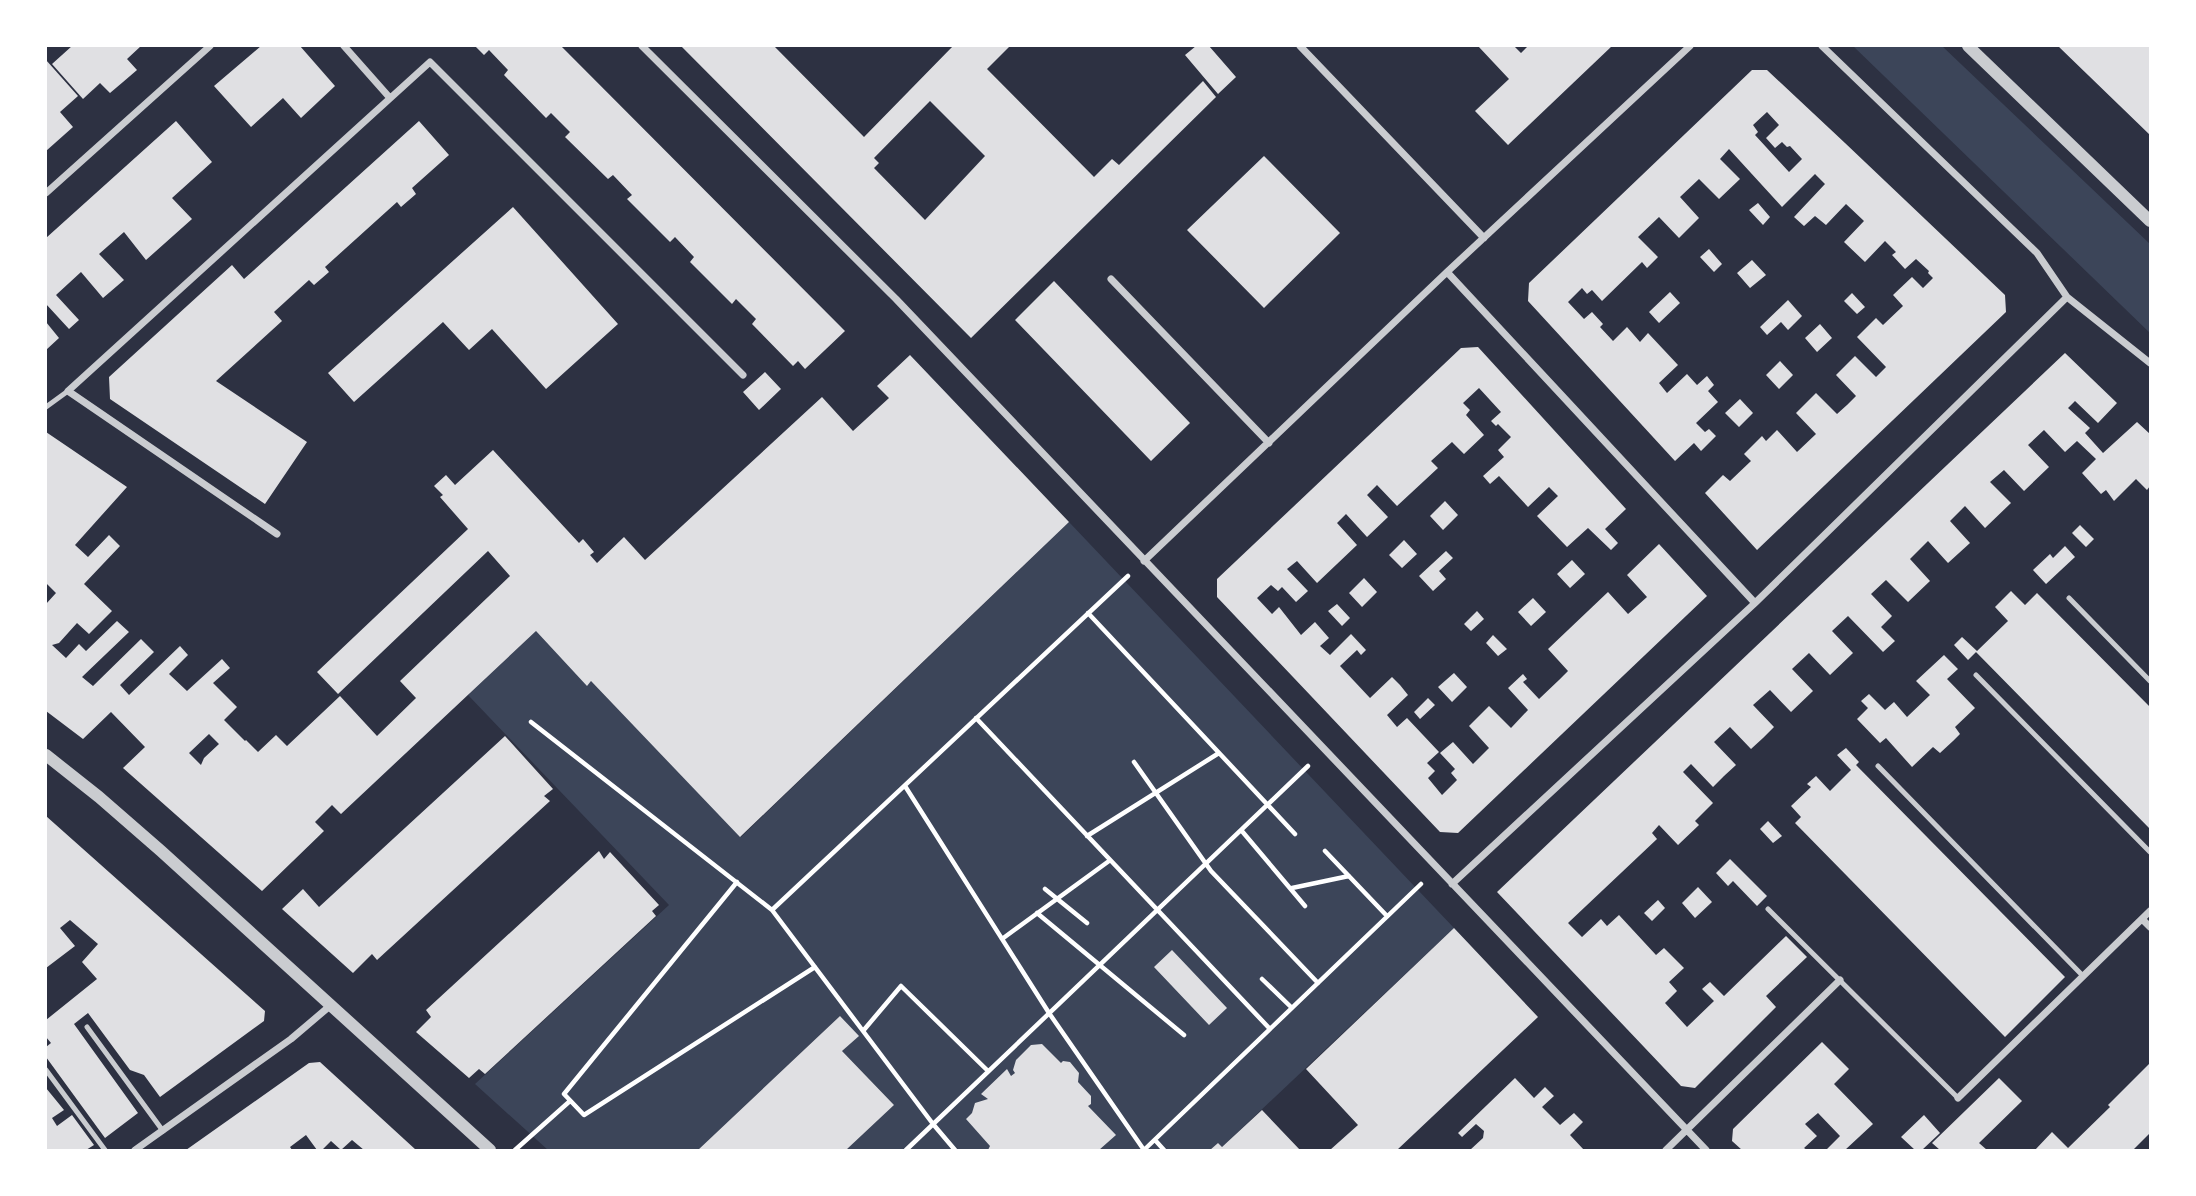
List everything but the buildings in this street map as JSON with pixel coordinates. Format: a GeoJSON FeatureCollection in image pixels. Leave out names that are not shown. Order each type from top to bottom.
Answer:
{"type":"FeatureCollection","features":[{"type":"Feature","properties":{"kind":"street"},"geometry":{"type":"LineString","coordinates":[[46,193],[210,46]]}},
{"type":"Feature","properties":{"kind":"street"},"geometry":{"type":"LineString","coordinates":[[344,46],[390,98]]}},
{"type":"Feature","properties":{"kind":"street"},"geometry":{"type":"LineString","coordinates":[[642,46],[897,299],[1706,1150]]}},
{"type":"Feature","properties":{"kind":"street"},"geometry":{"type":"LineString","coordinates":[[1300,46],[1484,238]]}},
{"type":"Feature","properties":{"kind":"street"},"geometry":{"type":"LineString","coordinates":[[1144,561],[1447,272],[1690,46]]}},
{"type":"Feature","properties":{"kind":"street"},"geometry":{"type":"LineString","coordinates":[[1822,46],[2037,253],[2067,297],[2151,363]]}},
{"type":"Feature","properties":{"kind":"street"},"geometry":{"type":"LineString","coordinates":[[1968,46],[2151,221]]}},
{"type":"Feature","properties":{"kind":"street"},"geometry":{"type":"LineString","coordinates":[[277,534],[68,391],[430,62],[743,375]]}},
{"type":"Feature","properties":{"kind":"street"},"geometry":{"type":"LineString","coordinates":[[1447,272],[1755,603]]}},
{"type":"Feature","properties":{"kind":"street"},"geometry":{"type":"LineString","coordinates":[[1111,279],[1269,443]]}},
{"type":"Feature","properties":{"kind":"street"},"geometry":{"type":"LineString","coordinates":[[1452,884],[1755,603],[2067,297]]}},
{"type":"Feature","properties":{"kind":"street"},"geometry":{"type":"LineString","coordinates":[[46,755],[131,825],[490,1150]]}},
{"type":"Feature","properties":{"kind":"street"},"geometry":{"type":"LineString","coordinates":[[1958,1098],[2151,911]]}},
{"type":"Feature","properties":{"kind":"street"},"geometry":{"type":"LineString","coordinates":[[2142,919],[2151,927]]}},
{"type":"Feature","properties":{"kind":"street"},"geometry":{"type":"LineString","coordinates":[[1666,1150],[1840,980]]}},
{"type":"Feature","properties":{"kind":"street"},"geometry":{"type":"LineString","coordinates":[[135,1150],[291,1039],[331,1005]]}},
{"type":"Feature","properties":{"kind":"lane"},"geometry":{"type":"LineString","coordinates":[[46,407],[68,391]]}},
{"type":"Feature","properties":{"kind":"lane"},"geometry":{"type":"LineString","coordinates":[[2069,598],[2151,681]]}},
{"type":"Feature","properties":{"kind":"lane"},"geometry":{"type":"LineString","coordinates":[[1976,675],[2151,852]]}},
{"type":"Feature","properties":{"kind":"lane"},"geometry":{"type":"LineString","coordinates":[[1878,766],[2083,976]]}},
{"type":"Feature","properties":{"kind":"lane"},"geometry":{"type":"LineString","coordinates":[[1768,909],[1958,1098]]}},
{"type":"Feature","properties":{"kind":"lane"},"geometry":{"type":"LineString","coordinates":[[87,1027],[163,1131]]}},
{"type":"Feature","properties":{"kind":"lane"},"geometry":{"type":"LineString","coordinates":[[46,1070],[105,1150]]}},
{"type":"Feature","properties":{"kind":"path"},"geometry":{"type":"LineString","coordinates":[[772,910],[1144,561]]}},
{"type":"Feature","properties":{"kind":"path"},"geometry":{"type":"LineString","coordinates":[[1088,613],[1295,834]]}},
{"type":"Feature","properties":{"kind":"path"},"geometry":{"type":"LineString","coordinates":[[976,718],[1270,1030]]}},
{"type":"Feature","properties":{"kind":"path"},"geometry":{"type":"LineString","coordinates":[[531,722],[772,910],[933,1124],[956,1150]]}},
{"type":"Feature","properties":{"kind":"path"},"geometry":{"type":"LineString","coordinates":[[906,1150],[1324,751]]}},
{"type":"Feature","properties":{"kind":"path"},"geometry":{"type":"LineString","coordinates":[[1087,836],[1219,753]]}},
{"type":"Feature","properties":{"kind":"path"},"geometry":{"type":"LineString","coordinates":[[1134,762],[1206,864],[1318,983]]}},
{"type":"Feature","properties":{"kind":"path"},"geometry":{"type":"LineString","coordinates":[[905,786],[1049,1013],[1144,1150],[1437,869]]}},
{"type":"Feature","properties":{"kind":"path"},"geometry":{"type":"LineString","coordinates":[[1241,830],[1305,905]]}},
{"type":"Feature","properties":{"kind":"path"},"geometry":{"type":"LineString","coordinates":[[1325,851],[1387,916]]}},
{"type":"Feature","properties":{"kind":"path"},"geometry":{"type":"LineString","coordinates":[[1002,939],[1109,861]]}},
{"type":"Feature","properties":{"kind":"path"},"geometry":{"type":"LineString","coordinates":[[1292,888],[1349,876]]}},
{"type":"Feature","properties":{"kind":"path"},"geometry":{"type":"LineString","coordinates":[[737,882],[564,1094],[570,1101],[584,1115],[815,967]]}},
{"type":"Feature","properties":{"kind":"path"},"geometry":{"type":"LineString","coordinates":[[1045,889],[1087,923]]}},
{"type":"Feature","properties":{"kind":"path"},"geometry":{"type":"LineString","coordinates":[[1037,914],[1184,1035]]}},
{"type":"Feature","properties":{"kind":"path"},"geometry":{"type":"LineString","coordinates":[[1262,979],[1292,1008]]}},
{"type":"Feature","properties":{"kind":"path"},"geometry":{"type":"LineString","coordinates":[[863,1031],[901,986],[988,1072]]}},
{"type":"Feature","properties":{"kind":"path"},"geometry":{"type":"LineString","coordinates":[[514,1150],[570,1101]]}},
{"type":"Feature","properties":{"kind":"path"},"geometry":{"type":"LineString","coordinates":[[1155,1140],[1164,1150]]}},
{"type":"Feature","properties":{"kind":"shaded area"},"geometry":{"type":"Polygon","coordinates":[[[1853,46],[1942,46],[2150,244],[2150,333],[1853,46]]]}},
{"type":"Feature","properties":{"kind":"shaded area"},"geometry":{"type":"Polygon","coordinates":[[[1069,522],[1454,928],[1222,1147],[1218,1143],[1210,1150],[846,1150],[894,1105],[842,1051],[858,1036],[840,1016],[698,1150],[548,1150],[475,1084],[669,905],[468,695],[536,631],[587,685],[591,681],[741,837],[1069,522]]]}}]}
